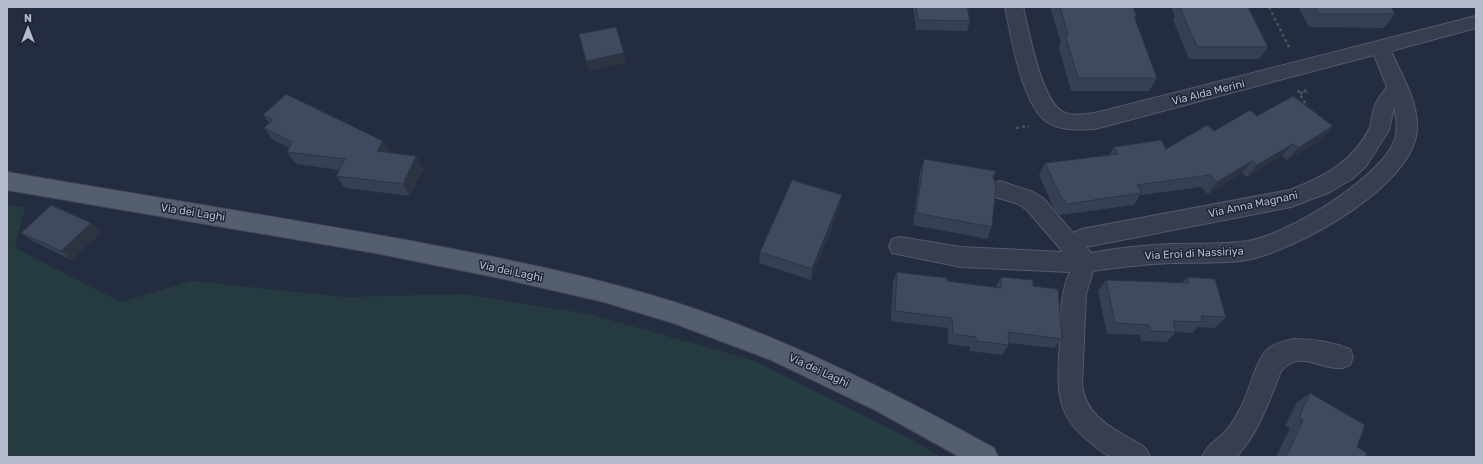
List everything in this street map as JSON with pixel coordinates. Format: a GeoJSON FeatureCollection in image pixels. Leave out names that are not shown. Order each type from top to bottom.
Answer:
{"type":"FeatureCollection","features":[{"type":"Feature","properties":{"kind":"main road","name":"Via dei Laghi"},"geometry":{"type":"LineString","coordinates":[[7,181],[407,250],[543,278],[646,305],[705,323],[790,356],[892,405],[985,457]]}},
{"type":"Feature","properties":{"kind":"street","name":"Via Alda Merini"},"geometry":{"type":"LineString","coordinates":[[1014,7],[1038,99],[1047,111],[1057,118],[1067,122],[1080,123],[1094,121],[1476,22]]}},
{"type":"Feature","properties":{"kind":"street","name":"Via Eroi di Nassiriya"},"geometry":{"type":"LineString","coordinates":[[900,246],[961,257],[1086,263],[1150,254],[1217,253],[1248,250],[1282,239],[1312,224],[1366,188],[1391,164],[1401,151],[1404,144],[1407,127],[1397,89],[1380,48]]}},
{"type":"Feature","properties":{"kind":"street","name":"Via Anna Magnani"},"geometry":{"type":"LineString","coordinates":[[1082,238],[1291,198],[1323,186],[1345,173],[1359,160],[1379,130],[1384,106],[1397,89]]}},
{"type":"Feature","properties":{"kind":"street"},"geometry":{"type":"LineString","coordinates":[[1000,190],[1024,198],[1035,204],[1086,263],[1077,282],[1073,306],[1070,385],[1074,406],[1085,421],[1106,439],[1137,457]]}},
{"type":"Feature","properties":{"kind":"street"},"geometry":{"type":"LineString","coordinates":[[1215,457],[1228,447],[1245,428],[1271,364],[1278,356],[1289,351],[1301,350],[1341,357]]}},
{"type":"Feature","properties":{"kind":"path"},"geometry":{"type":"LineString","coordinates":[[1269,7],[1300,68]]}},
{"type":"Feature","properties":{"kind":"green space"},"geometry":{"type":"Polygon","coordinates":[[[7,205],[25,207],[15,248],[121,302],[191,281],[345,297],[463,294],[589,314],[752,360],[912,440],[940,457],[7,457],[7,205]]]}},
{"type":"Feature","properties":{"kind":"building"},"geometry":{"type":"Polygon","coordinates":[[[916,7],[967,7],[970,21],[918,20],[916,7]]]}},
{"type":"Feature","properties":{"kind":"building"},"geometry":{"type":"Polygon","coordinates":[[[1060,7],[1133,7],[1137,16],[1134,16],[1157,78],[1078,78],[1065,35],[1068,35],[1060,7]]]}},
{"type":"Feature","properties":{"kind":"building"},"geometry":{"type":"Polygon","coordinates":[[[1248,7],[1268,47],[1197,47],[1180,8],[1248,7]]]}},
{"type":"Feature","properties":{"kind":"building"},"geometry":{"type":"Polygon","coordinates":[[[1315,7],[1391,7],[1395,14],[1319,14],[1315,7]]]}},
{"type":"Feature","properties":{"kind":"building"},"geometry":{"type":"Polygon","coordinates":[[[616,27],[624,53],[586,61],[579,34],[616,27]]]}},
{"type":"Feature","properties":{"kind":"building"},"geometry":{"type":"Polygon","coordinates":[[[286,94],[383,141],[377,151],[416,156],[403,184],[336,176],[345,159],[287,152],[292,142],[264,128],[273,120],[263,115],[286,94]]]}},
{"type":"Feature","properties":{"kind":"building"},"geometry":{"type":"Polygon","coordinates":[[[1293,96],[1333,126],[1298,148],[1293,144],[1257,165],[1252,161],[1217,182],[1210,175],[1137,185],[1142,193],[1067,204],[1061,197],[1045,163],[1118,154],[1114,147],[1161,140],[1166,149],[1207,125],[1214,131],[1250,110],[1257,116],[1293,96]]]}},
{"type":"Feature","properties":{"kind":"building"},"geometry":{"type":"Polygon","coordinates":[[[924,159],[996,171],[993,177],[996,184],[992,227],[916,213],[924,159]]]}},
{"type":"Feature","properties":{"kind":"building"},"geometry":{"type":"Polygon","coordinates":[[[792,180],[842,195],[812,269],[760,252],[792,180]]]}},
{"type":"Feature","properties":{"kind":"building"},"geometry":{"type":"Polygon","coordinates":[[[51,205],[91,223],[61,251],[21,233],[51,205]]]}},
{"type":"Feature","properties":{"kind":"building"},"geometry":{"type":"Polygon","coordinates":[[[897,272],[947,278],[947,281],[1001,288],[1001,277],[1033,280],[1033,286],[1058,289],[1062,339],[1008,332],[1009,345],[976,341],[976,337],[953,334],[952,318],[895,311],[897,272]]]}},
{"type":"Feature","properties":{"kind":"building"},"geometry":{"type":"Polygon","coordinates":[[[1187,277],[1215,279],[1226,317],[1201,316],[1203,322],[1173,321],[1176,332],[1150,331],[1149,325],[1115,323],[1106,280],[1189,283],[1187,277]]]}},
{"type":"Feature","properties":{"kind":"building"},"geometry":{"type":"Polygon","coordinates":[[[1310,393],[1365,425],[1357,447],[1367,453],[1365,457],[1286,457],[1303,420],[1299,417],[1310,393]]]}}]}
